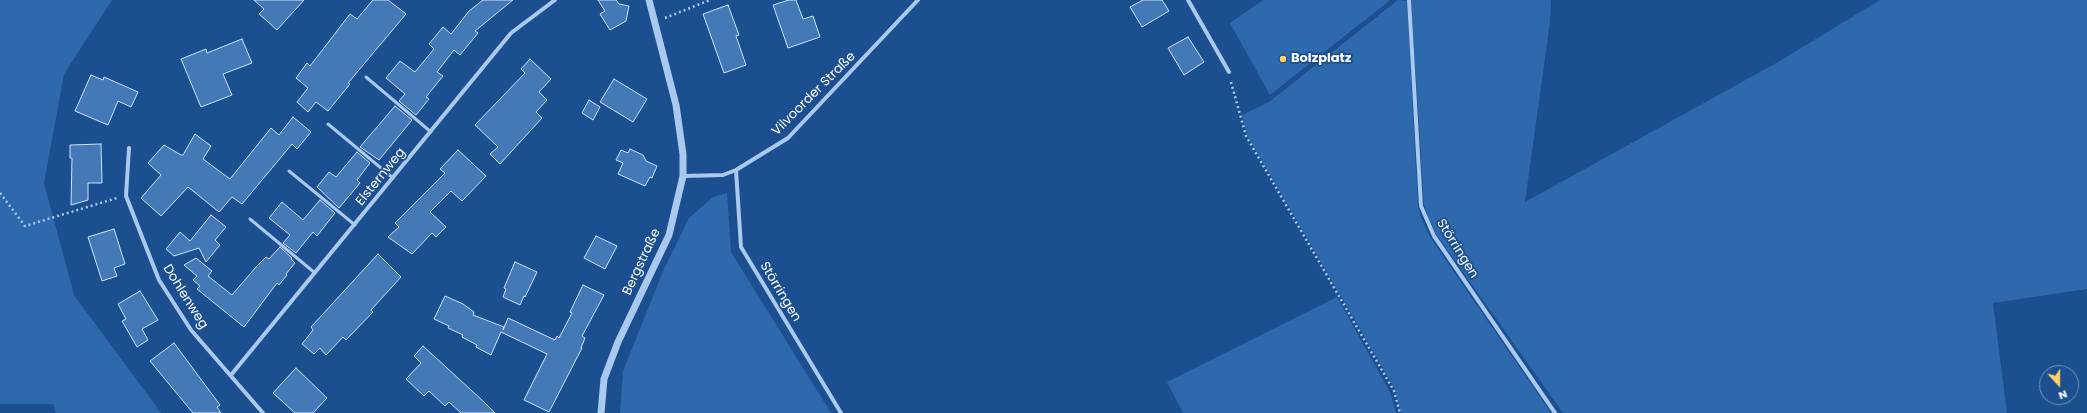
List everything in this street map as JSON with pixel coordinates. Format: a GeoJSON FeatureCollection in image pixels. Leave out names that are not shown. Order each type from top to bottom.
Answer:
{"type":"FeatureCollection","features":[{"type":"Feature","properties":{"kind":"street","name":"Elsternweg"},"geometry":{"type":"LineString","coordinates":[[231,375],[512,33],[554,0]]}},
{"type":"Feature","properties":{"kind":"street","name":"Bergstraße"},"geometry":{"type":"LineString","coordinates":[[600,413],[604,379],[618,342],[669,235],[683,176],[681,136],[676,105],[649,0]]}},
{"type":"Feature","properties":{"kind":"street","name":"Vilvoorder Straße"},"geometry":{"type":"LineString","coordinates":[[683,176],[723,175],[736,170],[788,138],[918,0]]}},
{"type":"Feature","properties":{"kind":"street"},"geometry":{"type":"LineString","coordinates":[[1188,0],[1228,72]]}},
{"type":"Feature","properties":{"kind":"street","name":"Störringen"},"geometry":{"type":"LineString","coordinates":[[1409,0],[1421,206],[1434,236],[1555,413]]}},
{"type":"Feature","properties":{"kind":"street","name":"Dohlenweg"},"geometry":{"type":"LineString","coordinates":[[129,148],[126,196],[159,280],[191,330],[263,413]]}},
{"type":"Feature","properties":{"kind":"street","name":"Störringen"},"geometry":{"type":"LineString","coordinates":[[736,170],[741,247],[841,413]]}},
{"type":"Feature","properties":{"kind":"lane"},"geometry":{"type":"LineString","coordinates":[[366,77],[431,132]]}},
{"type":"Feature","properties":{"kind":"lane"},"geometry":{"type":"LineString","coordinates":[[328,124],[393,178]]}},
{"type":"Feature","properties":{"kind":"lane"},"geometry":{"type":"LineString","coordinates":[[289,171],[354,225]]}},
{"type":"Feature","properties":{"kind":"lane"},"geometry":{"type":"LineString","coordinates":[[250,218],[315,273]]}},
{"type":"Feature","properties":{"kind":"path"},"geometry":{"type":"LineString","coordinates":[[679,12],[710,0]]}},
{"type":"Feature","properties":{"kind":"path"},"geometry":{"type":"LineString","coordinates":[[1228,72],[1246,136],[1394,391],[1400,413]]}},
{"type":"Feature","properties":{"kind":"path"},"geometry":{"type":"LineString","coordinates":[[0,193],[25,226],[126,196]]}},
{"type":"Feature","properties":{"kind":"shaded area"},"geometry":{"type":"Polygon","coordinates":[[[0,0],[112,0],[64,74],[44,183],[74,295],[161,413],[56,413],[53,404],[0,404],[0,0]]]}},
{"type":"Feature","properties":{"kind":"shaded area","name":"Bolzplatz"},"geometry":{"type":"Polygon","coordinates":[[[1263,0],[1389,1],[1270,95],[1230,23],[1263,0]]]}},
{"type":"Feature","properties":{"kind":"shaded area"},"geometry":{"type":"Polygon","coordinates":[[[1398,0],[1407,1],[1418,207],[1422,220],[1430,237],[1551,413],[1401,413],[1395,389],[1247,135],[1242,115],[1269,102],[1398,0]]]}},
{"type":"Feature","properties":{"kind":"shaded area"},"geometry":{"type":"Polygon","coordinates":[[[1411,0],[1551,0],[1550,22],[1525,202],[1778,62],[1880,0],[2087,0],[2087,289],[1993,303],[2007,413],[1563,413],[1436,234],[1428,216],[1424,205],[1411,0]]]}},
{"type":"Feature","properties":{"kind":"shaded area"},"geometry":{"type":"Polygon","coordinates":[[[727,193],[731,252],[831,413],[620,413],[623,371],[664,269],[689,218],[713,197],[727,193]]]}},
{"type":"Feature","properties":{"kind":"shaded area"},"geometry":{"type":"Polygon","coordinates":[[[1337,297],[1390,392],[1396,413],[1183,413],[1167,382],[1337,297]]]}},
{"type":"Feature","properties":{"kind":"building"},"geometry":{"type":"Polygon","coordinates":[[[254,0],[304,0],[277,30],[259,14],[264,9],[254,0]]]}},
{"type":"Feature","properties":{"kind":"building"},"geometry":{"type":"Polygon","coordinates":[[[373,0],[388,0],[406,14],[348,83],[350,84],[328,111],[316,102],[308,112],[297,102],[308,88],[296,78],[307,63],[310,66],[350,14],[357,19],[373,0]]]}},
{"type":"Feature","properties":{"kind":"building"},"geometry":{"type":"Polygon","coordinates":[[[483,0],[513,0],[475,31],[478,33],[460,55],[454,50],[437,72],[443,76],[426,97],[429,99],[416,115],[399,101],[405,94],[386,78],[400,61],[415,72],[434,49],[429,44],[443,27],[451,34],[469,11],[483,0]]]}},
{"type":"Feature","properties":{"kind":"building"},"geometry":{"type":"Polygon","coordinates":[[[598,0],[616,0],[619,4],[629,6],[626,21],[610,30],[600,14],[605,11],[598,0]]]}},
{"type":"Feature","properties":{"kind":"building"},"geometry":{"type":"Polygon","coordinates":[[[789,0],[796,0],[803,19],[813,16],[820,37],[788,48],[773,5],[789,0]]]}},
{"type":"Feature","properties":{"kind":"building"},"geometry":{"type":"Polygon","coordinates":[[[1143,0],[1162,0],[1169,11],[1142,27],[1130,7],[1143,0]]]}},
{"type":"Feature","properties":{"kind":"building"},"geometry":{"type":"Polygon","coordinates":[[[728,5],[739,35],[736,36],[746,65],[724,73],[703,14],[728,5]]]}},
{"type":"Feature","properties":{"kind":"building"},"geometry":{"type":"Polygon","coordinates":[[[1188,37],[1204,62],[1184,75],[1168,48],[1188,37]]]}},
{"type":"Feature","properties":{"kind":"building"},"geometry":{"type":"Polygon","coordinates":[[[242,39],[252,63],[223,74],[232,95],[201,107],[181,59],[206,49],[207,53],[242,39]]]}},
{"type":"Feature","properties":{"kind":"building"},"geometry":{"type":"Polygon","coordinates":[[[530,59],[551,79],[539,92],[547,100],[536,112],[542,118],[500,164],[490,154],[498,147],[475,125],[525,73],[521,69],[530,59]]]}},
{"type":"Feature","properties":{"kind":"building"},"geometry":{"type":"Polygon","coordinates":[[[91,75],[103,80],[104,77],[138,92],[131,107],[118,101],[108,125],[75,111],[91,75]]]}},
{"type":"Feature","properties":{"kind":"building"},"geometry":{"type":"Polygon","coordinates":[[[614,79],[647,99],[633,122],[600,102],[614,79]]]}},
{"type":"Feature","properties":{"kind":"building"},"geometry":{"type":"Polygon","coordinates":[[[589,100],[600,107],[593,120],[582,113],[589,100]]]}},
{"type":"Feature","properties":{"kind":"building"},"geometry":{"type":"Polygon","coordinates":[[[395,106],[412,120],[379,160],[360,147],[395,106]]]}},
{"type":"Feature","properties":{"kind":"building"},"geometry":{"type":"Polygon","coordinates":[[[293,117],[311,132],[297,149],[292,144],[242,204],[232,197],[219,212],[188,187],[161,216],[141,198],[161,175],[148,163],[164,145],[183,155],[195,134],[211,146],[203,159],[230,179],[271,128],[279,135],[293,117]]]}},
{"type":"Feature","properties":{"kind":"building"},"geometry":{"type":"Polygon","coordinates":[[[101,144],[102,183],[88,183],[88,200],[71,205],[72,158],[70,158],[70,145],[101,144]]]}},
{"type":"Feature","properties":{"kind":"building"},"geometry":{"type":"Polygon","coordinates":[[[630,149],[643,155],[646,161],[657,166],[652,178],[650,177],[645,186],[618,174],[623,163],[616,160],[621,150],[628,153],[630,149]]]}},
{"type":"Feature","properties":{"kind":"building"},"geometry":{"type":"Polygon","coordinates":[[[458,150],[486,176],[462,201],[451,191],[430,212],[446,227],[436,237],[432,233],[412,254],[388,237],[399,227],[395,223],[445,173],[440,169],[458,150]]]}},
{"type":"Feature","properties":{"kind":"building"},"geometry":{"type":"Polygon","coordinates":[[[357,152],[370,163],[357,180],[360,183],[339,208],[317,187],[329,172],[336,177],[357,152]]]}},
{"type":"Feature","properties":{"kind":"building"},"geometry":{"type":"Polygon","coordinates":[[[320,200],[335,213],[317,236],[313,232],[296,253],[283,243],[290,235],[269,218],[282,202],[303,220],[320,200]]]}},
{"type":"Feature","properties":{"kind":"building"},"geometry":{"type":"Polygon","coordinates":[[[211,215],[226,227],[215,240],[220,245],[206,262],[199,248],[174,256],[166,249],[180,232],[190,241],[211,215]]]}},
{"type":"Feature","properties":{"kind":"building"},"geometry":{"type":"Polygon","coordinates":[[[114,229],[125,264],[114,268],[117,276],[102,281],[88,237],[114,229]]]}},
{"type":"Feature","properties":{"kind":"building"},"geometry":{"type":"Polygon","coordinates":[[[596,236],[617,246],[605,269],[584,258],[596,236]]]}},
{"type":"Feature","properties":{"kind":"building"},"geometry":{"type":"Polygon","coordinates":[[[280,247],[292,258],[291,259],[295,263],[279,285],[277,283],[244,327],[197,289],[200,286],[193,280],[197,276],[184,265],[196,258],[212,271],[208,276],[232,295],[266,257],[269,259],[280,247]]]}},
{"type":"Feature","properties":{"kind":"building"},"geometry":{"type":"Polygon","coordinates":[[[378,254],[401,277],[371,310],[373,312],[346,340],[343,337],[326,355],[320,348],[314,354],[302,344],[313,330],[311,327],[378,254]]]}},
{"type":"Feature","properties":{"kind":"building"},"geometry":{"type":"Polygon","coordinates":[[[515,262],[537,272],[520,305],[503,297],[506,289],[504,288],[515,262]]]}},
{"type":"Feature","properties":{"kind":"building"},"geometry":{"type":"Polygon","coordinates":[[[583,285],[604,295],[582,336],[585,338],[582,348],[549,412],[524,400],[547,354],[501,332],[491,355],[462,337],[463,335],[448,328],[449,326],[434,319],[445,296],[463,304],[474,312],[473,315],[504,327],[503,330],[508,318],[555,340],[557,336],[559,338],[572,313],[570,312],[583,285]]]}},
{"type":"Feature","properties":{"kind":"building"},"geometry":{"type":"Polygon","coordinates":[[[140,291],[158,320],[142,329],[148,340],[137,347],[122,321],[126,319],[118,304],[140,291]]]}},
{"type":"Feature","properties":{"kind":"building"},"geometry":{"type":"Polygon","coordinates":[[[174,343],[220,405],[217,407],[221,413],[193,413],[150,361],[174,343]]]}},
{"type":"Feature","properties":{"kind":"building"},"geometry":{"type":"Polygon","coordinates":[[[423,346],[495,413],[461,413],[449,402],[445,406],[429,391],[424,396],[406,379],[421,363],[414,356],[423,346]]]}},
{"type":"Feature","properties":{"kind":"building"},"geometry":{"type":"Polygon","coordinates":[[[296,368],[327,398],[313,413],[295,413],[273,393],[296,368]]]}},
{"type":"Feature","properties":{"kind":"place","name":"Bolzplatz"},"geometry":{"type":"Point","coordinates":[1283,59]}}]}
